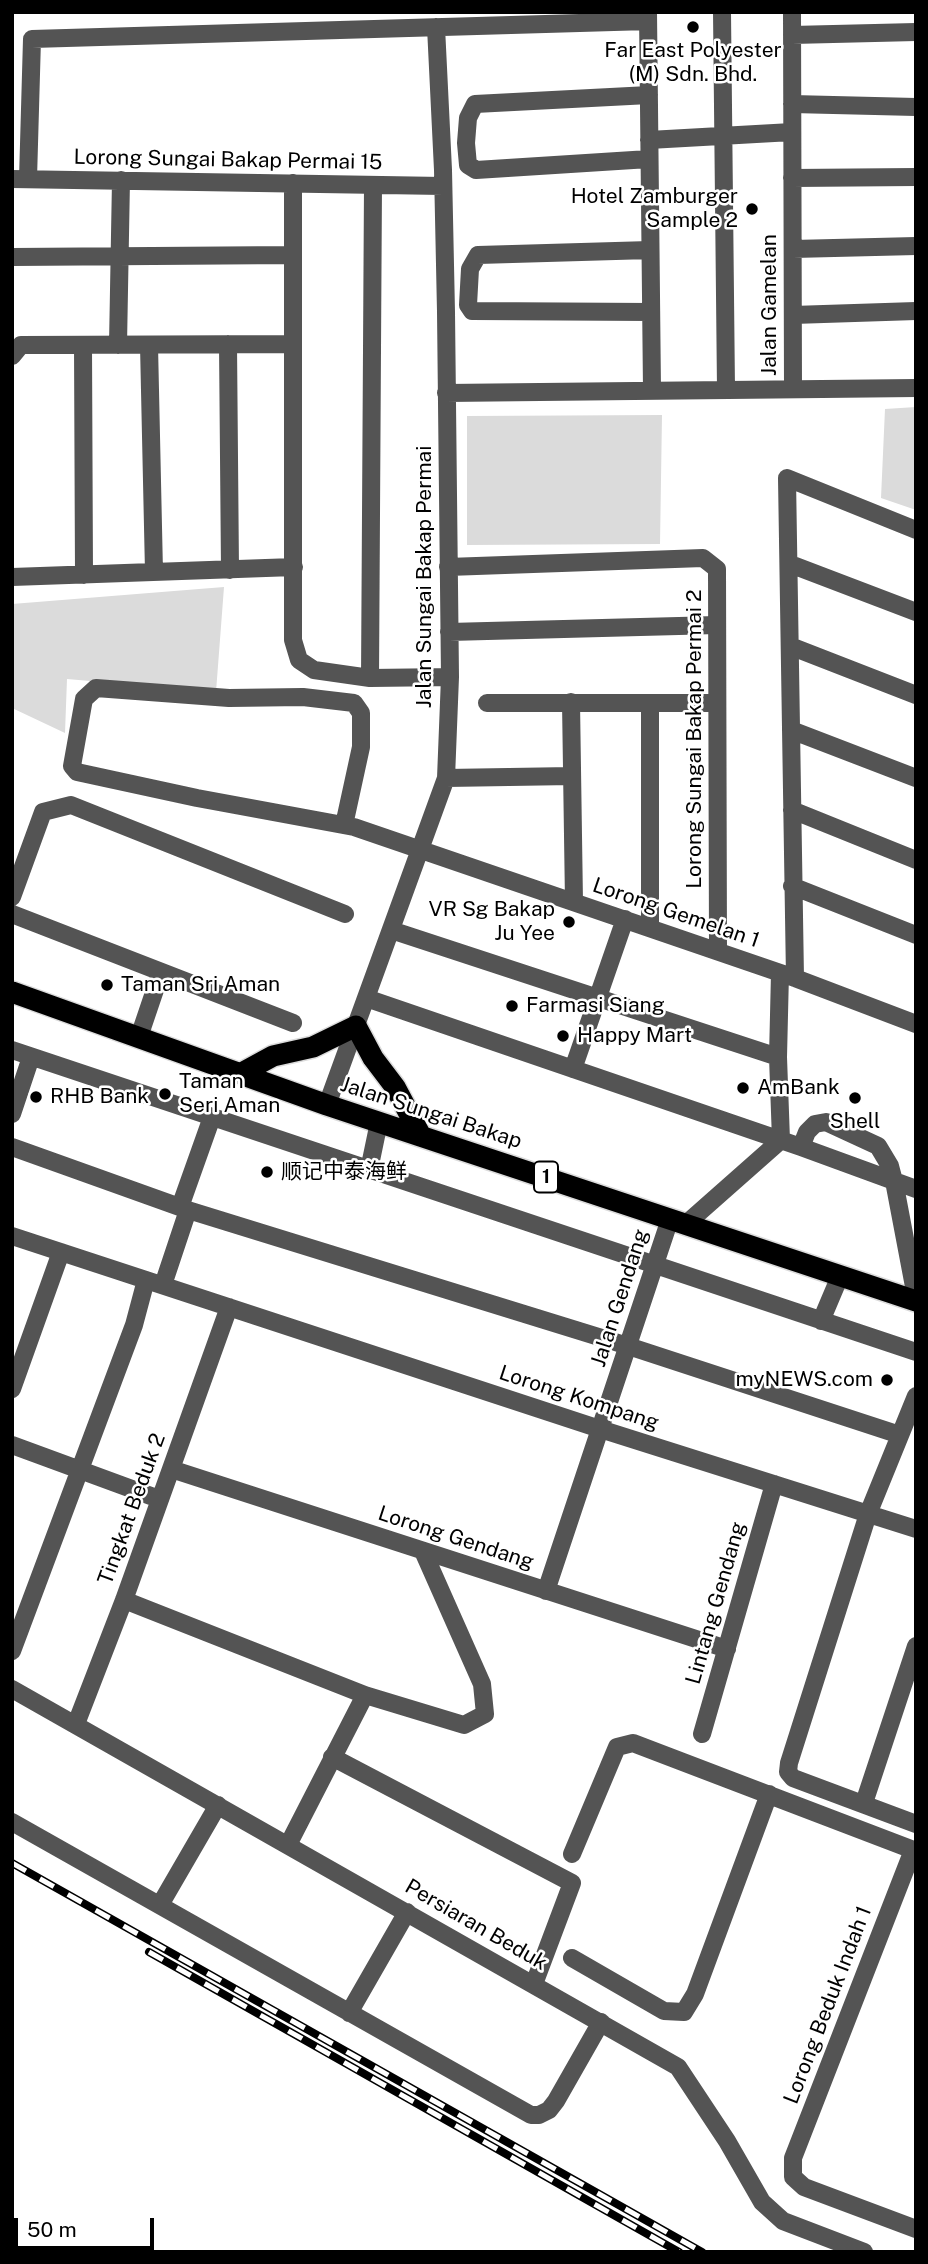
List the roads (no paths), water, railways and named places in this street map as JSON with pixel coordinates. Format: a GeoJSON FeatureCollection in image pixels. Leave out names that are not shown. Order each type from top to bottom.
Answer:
{"type":"FeatureCollection","features":[{"type":"Feature","properties":{"kind":"highway","name":"Jalan Sungai Bakap"},"geometry":{"type":"LineString","coordinates":[[12,992],[327,1105],[916,1299]]}},
{"type":"Feature","properties":{"kind":"highway"},"geometry":{"type":"LineString","coordinates":[[240,1073],[273,1056],[313,1047],[356,1026],[373,1058],[395,1087],[421,1136]]}},
{"type":"Feature","properties":{"kind":"street"},"geometry":{"type":"LineString","coordinates":[[722,12],[726,388]]}},
{"type":"Feature","properties":{"kind":"street","name":"Jalan Gamelan"},"geometry":{"type":"LineString","coordinates":[[792,12],[793,388]]}},
{"type":"Feature","properties":{"kind":"street"},"geometry":{"type":"LineString","coordinates":[[20,179],[32,39],[436,27],[648,16],[652,390]]}},
{"type":"Feature","properties":{"kind":"street","name":"Jalan Sungai Bakap Permai"},"geometry":{"type":"LineString","coordinates":[[327,1105],[446,778],[450,677],[443,186],[436,27]]}},
{"type":"Feature","properties":{"kind":"street"},"geometry":{"type":"LineString","coordinates":[[792,35],[916,32]]}},
{"type":"Feature","properties":{"kind":"street"},"geometry":{"type":"LineString","coordinates":[[649,95],[475,104],[468,118],[466,132],[467,161],[473,169],[649,159]]}},
{"type":"Feature","properties":{"kind":"street"},"geometry":{"type":"LineString","coordinates":[[792,104],[916,107]]}},
{"type":"Feature","properties":{"kind":"street"},"geometry":{"type":"LineString","coordinates":[[649,140],[792,132]]}},
{"type":"Feature","properties":{"kind":"street"},"geometry":{"type":"LineString","coordinates":[[792,178],[916,177]]}},
{"type":"Feature","properties":{"kind":"street","name":"Lorong Sungai Bakap Permai 15"},"geometry":{"type":"LineString","coordinates":[[20,179],[443,186]]}},
{"type":"Feature","properties":{"kind":"street"},"geometry":{"type":"LineString","coordinates":[[118,345],[121,180]]}},
{"type":"Feature","properties":{"kind":"street"},"geometry":{"type":"LineString","coordinates":[[293,183],[293,640],[299,660],[314,670],[370,678],[450,677]]}},
{"type":"Feature","properties":{"kind":"street"},"geometry":{"type":"LineString","coordinates":[[370,678],[373,185]]}},
{"type":"Feature","properties":{"kind":"street"},"geometry":{"type":"LineString","coordinates":[[793,249],[916,246]]}},
{"type":"Feature","properties":{"kind":"street"},"geometry":{"type":"LineString","coordinates":[[650,250],[478,255],[472,263],[468,278],[468,304],[472,312],[651,312]]}},
{"type":"Feature","properties":{"kind":"street"},"geometry":{"type":"LineString","coordinates":[[12,257],[293,255]]}},
{"type":"Feature","properties":{"kind":"street"},"geometry":{"type":"LineString","coordinates":[[793,315],[916,311]]}},
{"type":"Feature","properties":{"kind":"street"},"geometry":{"type":"LineString","coordinates":[[228,344],[230,570]]}},
{"type":"Feature","properties":{"kind":"street"},"geometry":{"type":"LineString","coordinates":[[12,356],[21,345],[293,344]]}},
{"type":"Feature","properties":{"kind":"street"},"geometry":{"type":"LineString","coordinates":[[83,345],[84,575]]}},
{"type":"Feature","properties":{"kind":"street"},"geometry":{"type":"LineString","coordinates":[[149,345],[154,572]]}},
{"type":"Feature","properties":{"kind":"street"},"geometry":{"type":"LineString","coordinates":[[446,393],[916,388]]}},
{"type":"Feature","properties":{"kind":"street"},"geometry":{"type":"LineString","coordinates":[[781,1140],[778,1057],[788,975],[792,886],[787,478],[916,530]]}},
{"type":"Feature","properties":{"kind":"street","name":"Lorong Sungai Bakap Permai 2"},"geometry":{"type":"LineString","coordinates":[[448,567],[703,558],[717,569],[718,951]]}},
{"type":"Feature","properties":{"kind":"street"},"geometry":{"type":"LineString","coordinates":[[790,564],[916,612]]}},
{"type":"Feature","properties":{"kind":"street"},"geometry":{"type":"LineString","coordinates":[[12,577],[294,568]]}},
{"type":"Feature","properties":{"kind":"street"},"geometry":{"type":"LineString","coordinates":[[449,632],[717,625]]}},
{"type":"Feature","properties":{"kind":"street"},"geometry":{"type":"LineString","coordinates":[[790,646],[916,695]]}},
{"type":"Feature","properties":{"kind":"street","name":"Lorong Gemelan 1"},"geometry":{"type":"LineString","coordinates":[[344,825],[361,747],[361,713],[354,704],[303,697],[229,698],[96,688],[84,699],[72,766],[77,772],[197,798],[344,825],[788,975],[916,1024]]}},
{"type":"Feature","properties":{"kind":"street"},"geometry":{"type":"LineString","coordinates":[[571,702],[574,902]]}},
{"type":"Feature","properties":{"kind":"street"},"geometry":{"type":"LineString","coordinates":[[487,703],[717,703]]}},
{"type":"Feature","properties":{"kind":"street"},"geometry":{"type":"LineString","coordinates":[[650,703],[650,928]]}},
{"type":"Feature","properties":{"kind":"street"},"geometry":{"type":"LineString","coordinates":[[791,730],[916,778]]}},
{"type":"Feature","properties":{"kind":"street"},"geometry":{"type":"LineString","coordinates":[[446,778],[572,776]]}},
{"type":"Feature","properties":{"kind":"street"},"geometry":{"type":"LineString","coordinates":[[12,897],[43,812],[71,805],[345,914]]}},
{"type":"Feature","properties":{"kind":"street"},"geometry":{"type":"LineString","coordinates":[[792,810],[916,860]]}},
{"type":"Feature","properties":{"kind":"street"},"geometry":{"type":"LineString","coordinates":[[792,886],[916,935]]}},
{"type":"Feature","properties":{"kind":"street"},"geometry":{"type":"LineString","coordinates":[[12,914],[293,1023]]}},
{"type":"Feature","properties":{"kind":"street"},"geometry":{"type":"LineString","coordinates":[[573,1069],[625,919]]}},
{"type":"Feature","properties":{"kind":"street"},"geometry":{"type":"LineString","coordinates":[[391,930],[778,1057]]}},
{"type":"Feature","properties":{"kind":"street"},"geometry":{"type":"LineString","coordinates":[[139,1037],[161,972]]}},
{"type":"Feature","properties":{"kind":"street"},"geometry":{"type":"LineString","coordinates":[[366,998],[916,1189]]}},
{"type":"Feature","properties":{"kind":"street"},"geometry":{"type":"LineString","coordinates":[[12,1050],[916,1352]]}},
{"type":"Feature","properties":{"kind":"street"},"geometry":{"type":"LineString","coordinates":[[12,1114],[31,1056]]}},
{"type":"Feature","properties":{"kind":"street"},"geometry":{"type":"LineString","coordinates":[[12,1651],[134,1325],[155,1282],[184,1209],[212,1117]]}},
{"type":"Feature","properties":{"kind":"street"},"geometry":{"type":"LineString","coordinates":[[369,1170],[379,1122]]}},
{"type":"Feature","properties":{"kind":"street"},"geometry":{"type":"LineString","coordinates":[[801,1147],[807,1132],[815,1124],[826,1122],[878,1146],[885,1155],[894,1181],[916,1299]]}},
{"type":"Feature","properties":{"kind":"street"},"geometry":{"type":"LineString","coordinates":[[678,1222],[781,1140]]}},
{"type":"Feature","properties":{"kind":"street"},"geometry":{"type":"LineString","coordinates":[[12,1147],[184,1209],[628,1346],[900,1435]]}},
{"type":"Feature","properties":{"kind":"street","name":"Jalan Gendang"},"geometry":{"type":"LineString","coordinates":[[546,1591],[655,1265],[678,1222]]}},
{"type":"Feature","properties":{"kind":"street","name":"Lorong Kompang"},"geometry":{"type":"LineString","coordinates":[[12,1236],[600,1429],[916,1529]]}},
{"type":"Feature","properties":{"kind":"street"},"geometry":{"type":"LineString","coordinates":[[12,1389],[61,1252]]}},
{"type":"Feature","properties":{"kind":"street"},"geometry":{"type":"LineString","coordinates":[[821,1321],[840,1276]]}},
{"type":"Feature","properties":{"kind":"street","name":"Tingkat Beduk 2"},"geometry":{"type":"LineString","coordinates":[[76,1724],[124,1600],[229,1307]]}},
{"type":"Feature","properties":{"kind":"street"},"geometry":{"type":"LineString","coordinates":[[916,1396],[867,1514],[788,1772],[793,1778],[916,1824]]}},
{"type":"Feature","properties":{"kind":"street"},"geometry":{"type":"LineString","coordinates":[[12,1444],[159,1499]]}},
{"type":"Feature","properties":{"kind":"street","name":"Lorong Gendang"},"geometry":{"type":"LineString","coordinates":[[171,1469],[727,1649]]}},
{"type":"Feature","properties":{"kind":"street","name":"Lintang Gendang"},"geometry":{"type":"LineString","coordinates":[[702,1734],[774,1484]]}},
{"type":"Feature","properties":{"kind":"street"},"geometry":{"type":"LineString","coordinates":[[124,1600],[365,1695],[464,1724],[485,1714],[482,1685],[423,1551]]}},
{"type":"Feature","properties":{"kind":"street"},"geometry":{"type":"LineString","coordinates":[[864,1803],[916,1646]]}},
{"type":"Feature","properties":{"kind":"street","name":"Persiaran Beduk"},"geometry":{"type":"LineString","coordinates":[[12,1689],[678,2067],[727,2141],[762,2202],[783,2221],[864,2252]]}},
{"type":"Feature","properties":{"kind":"street"},"geometry":{"type":"LineString","coordinates":[[288,1845],[365,1695]]}},
{"type":"Feature","properties":{"kind":"street"},"geometry":{"type":"LineString","coordinates":[[572,1854],[617,1747],[633,1743],[914,1850]]}},
{"type":"Feature","properties":{"kind":"street"},"geometry":{"type":"LineString","coordinates":[[332,1757],[572,1883],[534,1984]]}},
{"type":"Feature","properties":{"kind":"street"},"geometry":{"type":"LineString","coordinates":[[572,1958],[664,2011],[684,2012],[695,1994],[769,1794]]}},
{"type":"Feature","properties":{"kind":"street"},"geometry":{"type":"LineString","coordinates":[[160,1905],[218,1805]]}},
{"type":"Feature","properties":{"kind":"street"},"geometry":{"type":"LineString","coordinates":[[12,1822],[531,2116],[539,2115],[556,2101],[601,2022]]}},
{"type":"Feature","properties":{"kind":"street","name":"Lorong Beduk Indah 1"},"geometry":{"type":"LineString","coordinates":[[914,1850],[793,2158],[793,2178],[804,2187],[916,2229]]}},
{"type":"Feature","properties":{"kind":"street"},"geometry":{"type":"LineString","coordinates":[[349,2012],[407,1912]]}},
{"type":"Feature","properties":{"kind":"railway"},"geometry":{"type":"LineString","coordinates":[[12,1863],[702,2252]]}},
{"type":"Feature","properties":{"kind":"railway"},"geometry":{"type":"LineString","coordinates":[[149,1952],[679,2252]]}},
{"type":"Feature","properties":{"kind":"place","name":"Far East Polyester (M) Sdn. Bhd."},"geometry":{"type":"Point","coordinates":[693,27]}},
{"type":"Feature","properties":{"kind":"place","name":"Hotel Zamburger Sample 2"},"geometry":{"type":"Point","coordinates":[752,209]}},
{"type":"Feature","properties":{"kind":"place","name":"VR Sg Bakap Ju Yee"},"geometry":{"type":"Point","coordinates":[569,922]}},
{"type":"Feature","properties":{"kind":"place","name":"Taman Sri Aman"},"geometry":{"type":"Point","coordinates":[107,985]}},
{"type":"Feature","properties":{"kind":"place","name":"Farmasi Siang"},"geometry":{"type":"Point","coordinates":[512,1006]}},
{"type":"Feature","properties":{"kind":"place","name":"Happy Mart"},"geometry":{"type":"Point","coordinates":[563,1036]}},
{"type":"Feature","properties":{"kind":"place","name":"AmBank"},"geometry":{"type":"Point","coordinates":[743,1088]}},
{"type":"Feature","properties":{"kind":"place","name":"Taman Seri Aman"},"geometry":{"type":"Point","coordinates":[165,1094]}},
{"type":"Feature","properties":{"kind":"place","name":"RHB Bank"},"geometry":{"type":"Point","coordinates":[36,1097]}},
{"type":"Feature","properties":{"kind":"place","name":"Shell"},"geometry":{"type":"Point","coordinates":[855,1098]}},
{"type":"Feature","properties":{"kind":"place","name":"顺记中泰海鲜"},"geometry":{"type":"Point","coordinates":[267,1172]}},
{"type":"Feature","properties":{"kind":"place","name":"myNEWS.com"},"geometry":{"type":"Point","coordinates":[887,1380]}}]}
